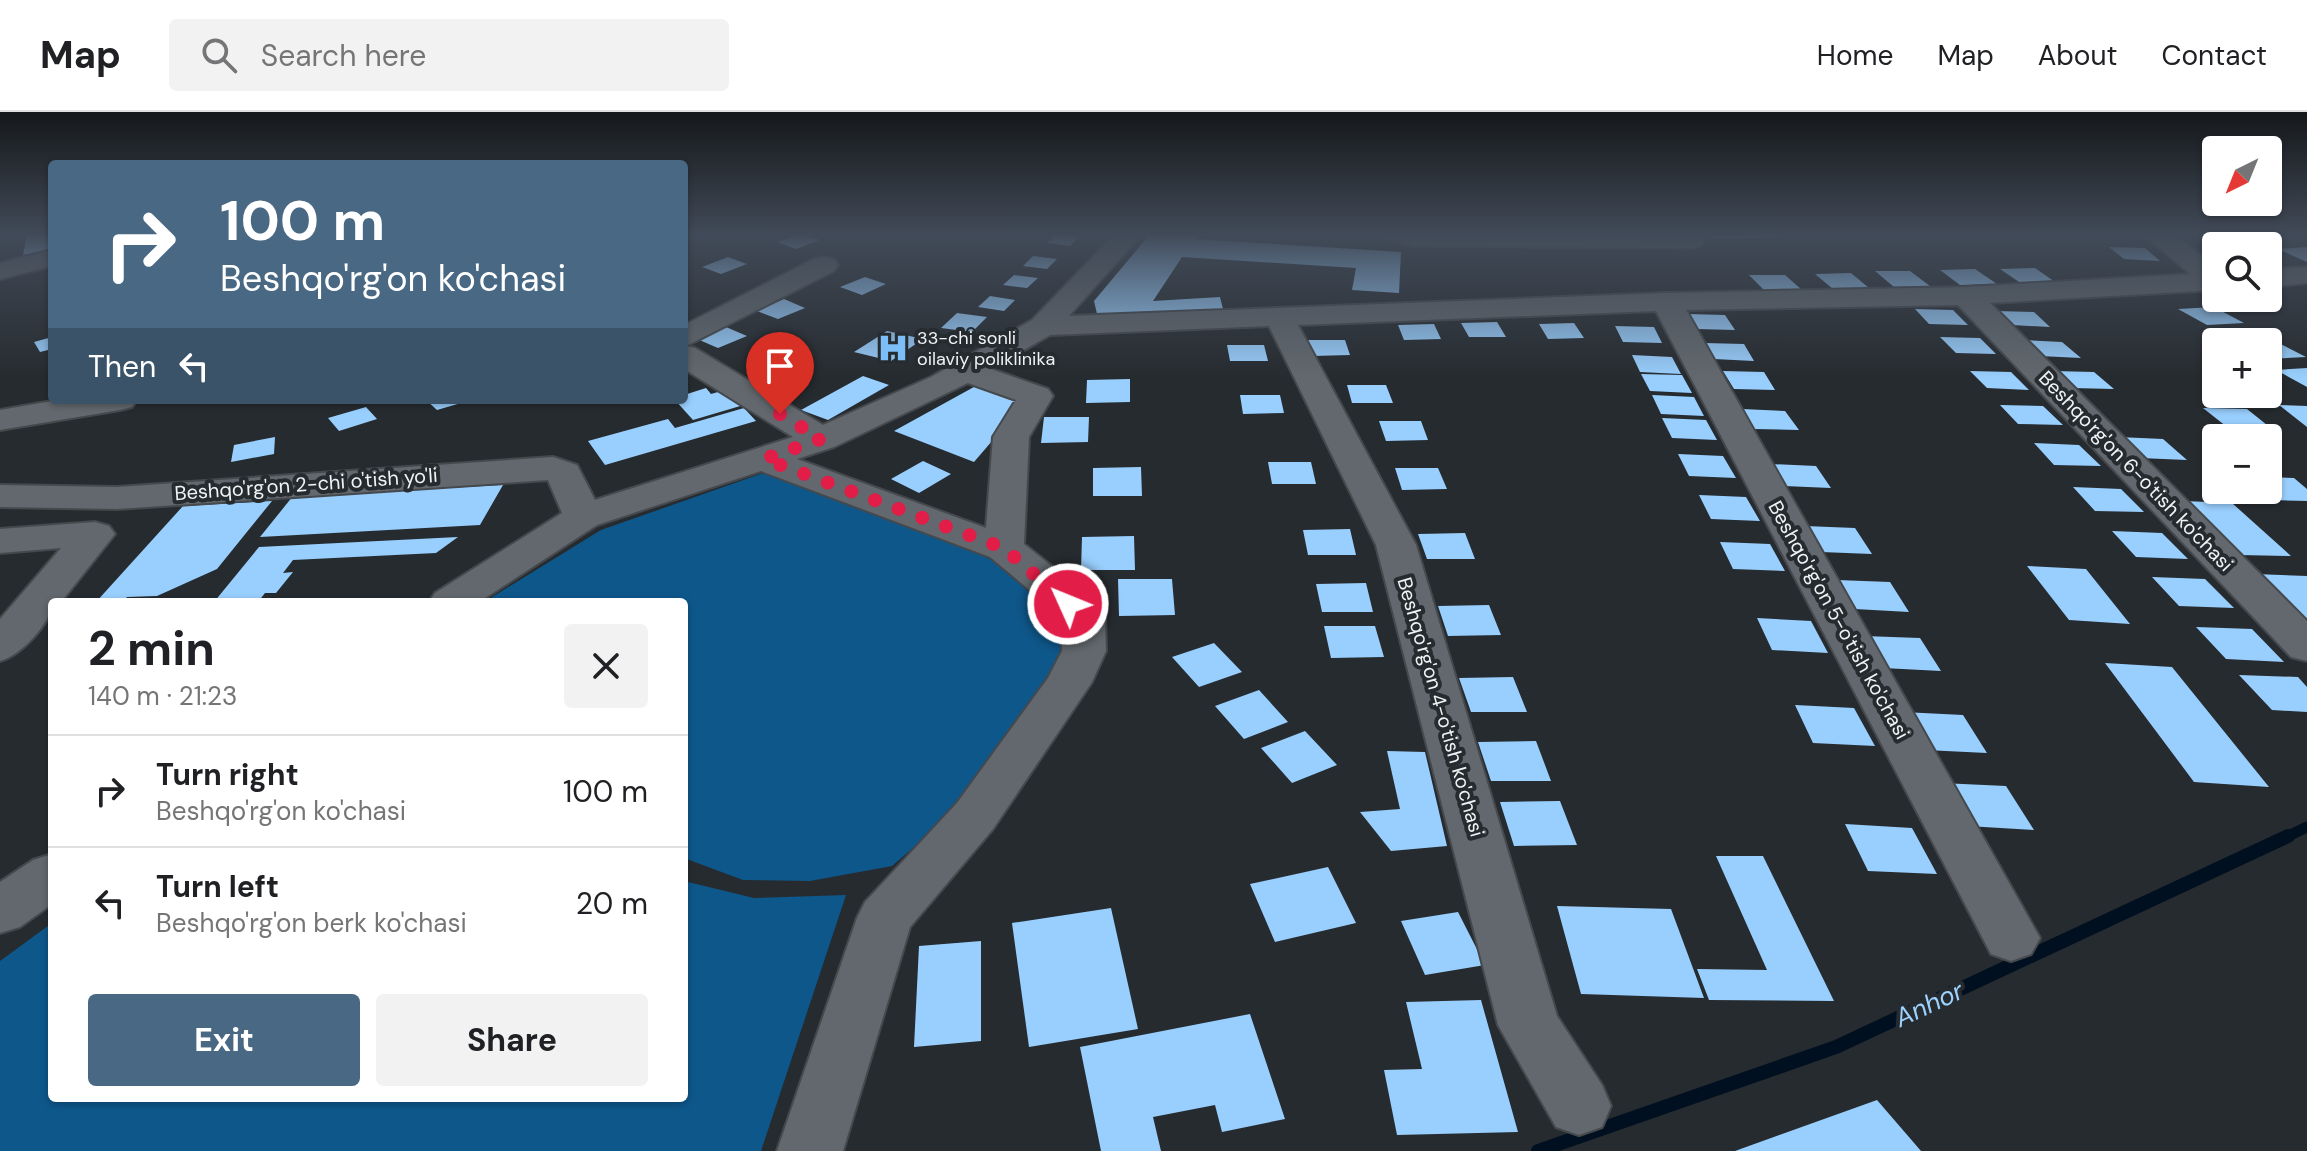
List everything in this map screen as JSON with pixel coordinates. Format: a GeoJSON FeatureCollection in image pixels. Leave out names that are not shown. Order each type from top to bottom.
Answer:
{"type":"FeatureCollection","features":[{"type":"Feature","properties":{"kind":"street"},"geometry":{"type":"LineString","coordinates":[[688,335],[790,282]]}},
{"type":"Feature","properties":{"kind":"street"},"geometry":{"type":"LineString","coordinates":[[456,598],[583,517],[764,459],[895,408],[1043,326],[1084,282]]}},
{"type":"Feature","properties":{"kind":"street"},"geometry":{"type":"LineString","coordinates":[[1724,282],[1737,299]]}},
{"type":"Feature","properties":{"kind":"street"},"geometry":{"type":"LineString","coordinates":[[1043,326],[1737,299],[1966,296],[2177,282]]}},
{"type":"Feature","properties":{"kind":"street","name":"Beshqo'rg'on 6-o'tish ko'chasi"},"geometry":{"type":"LineString","coordinates":[[1966,296],[2307,647]]}},
{"type":"Feature","properties":{"kind":"street","name":"Beshqo'rg'on 5-o'tish ko'chasi"},"geometry":{"type":"LineString","coordinates":[[1666,302],[2011,938]]}},
{"type":"Feature","properties":{"kind":"street","name":"Beshqo'rg'on 4-o'tish ko'chasi"},"geometry":{"type":"LineString","coordinates":[[1279,317],[1396,545],[1529,1025],[1579,1106]]}},
{"type":"Feature","properties":{"kind":"street"},"geometry":{"type":"LineString","coordinates":[[688,357],[821,439]]}},
{"type":"Feature","properties":{"kind":"street"},"geometry":{"type":"LineString","coordinates":[[965,371],[1036,396],[1011,437],[1004,548]]}},
{"type":"Feature","properties":{"kind":"street"},"geometry":{"type":"LineString","coordinates":[[0,420],[96,404]]}},
{"type":"Feature","properties":{"kind":"street"},"geometry":{"type":"LineString","coordinates":[[764,459],[1004,548],[1053,588],[1083,620],[1084,651],[1069,682],[975,816],[885,918],[810,1151]]}},
{"type":"Feature","properties":{"kind":"street","name":"Beshqo'rg'on 2-chi o'tish yo'li"},"geometry":{"type":"LineString","coordinates":[[5,500],[117,498],[553,468],[564,473],[583,517]]}},
{"type":"Feature","properties":{"kind":"street"},"geometry":{"type":"LineString","coordinates":[[0,541],[95,534],[0,647]]}},
{"type":"Feature","properties":{"kind":"street"},"geometry":{"type":"LineString","coordinates":[[0,911],[48,878]]}},
{"type":"Feature","properties":{"kind":"shaded area"},"geometry":{"type":"Polygon","coordinates":[[[769,471],[994,554],[1028,578],[1071,647],[1002,759],[934,830],[892,866],[810,881],[743,880],[688,859],[688,598],[490,598],[601,530],[769,471]]]}},
{"type":"Feature","properties":{"kind":"shaded area"},"geometry":{"type":"Polygon","coordinates":[[[688,882],[754,898],[846,895],[761,1151],[0,1151],[0,961],[48,926],[48,1102],[688,1102],[688,882]]]}},
{"type":"Feature","properties":{"kind":"building"},"geometry":{"type":"Polygon","coordinates":[[[851,282],[886,284],[862,295],[840,287],[851,282]]]}},
{"type":"Feature","properties":{"kind":"building"},"geometry":{"type":"Polygon","coordinates":[[[1006,282],[1033,282],[1027,288],[1003,285],[1006,282]]]}},
{"type":"Feature","properties":{"kind":"building"},"geometry":{"type":"Polygon","coordinates":[[[1109,282],[1165,282],[1153,301],[1220,297],[1224,313],[1098,318],[1094,301],[1109,282]]]}},
{"type":"Feature","properties":{"kind":"building"},"geometry":{"type":"Polygon","coordinates":[[[1353,282],[1400,282],[1399,293],[1352,290],[1353,282]]]}},
{"type":"Feature","properties":{"kind":"building"},"geometry":{"type":"Polygon","coordinates":[[[1756,282],[1793,282],[1802,290],[1765,291],[1756,282]]]}},
{"type":"Feature","properties":{"kind":"building"},"geometry":{"type":"Polygon","coordinates":[[[1825,282],[1862,282],[1869,288],[1833,289],[1825,282]]]}},
{"type":"Feature","properties":{"kind":"building"},"geometry":{"type":"Polygon","coordinates":[[[1889,282],[1925,282],[1930,286],[1894,287],[1889,282]]]}},
{"type":"Feature","properties":{"kind":"building"},"geometry":{"type":"Polygon","coordinates":[[[1957,282],[1997,284],[1960,285],[1957,282]]]}},
{"type":"Feature","properties":{"kind":"building"},"geometry":{"type":"Polygon","coordinates":[[[2020,282],[2058,284],[2022,284],[2020,282]]]}},
{"type":"Feature","properties":{"kind":"building"},"geometry":{"type":"Polygon","coordinates":[[[990,296],[1015,300],[1004,311],[978,307],[990,296]]]}},
{"type":"Feature","properties":{"kind":"building"},"geometry":{"type":"Polygon","coordinates":[[[784,299],[805,308],[778,319],[757,311],[784,299]]]}},
{"type":"Feature","properties":{"kind":"building"},"geometry":{"type":"Polygon","coordinates":[[[2202,308],[2202,312],[2223,312],[2244,323],[2207,325],[2178,309],[2202,308]]]}},
{"type":"Feature","properties":{"kind":"building"},"geometry":{"type":"Polygon","coordinates":[[[1915,309],[1953,310],[1968,325],[1929,324],[1915,309]]]}},
{"type":"Feature","properties":{"kind":"building"},"geometry":{"type":"Polygon","coordinates":[[[1996,311],[2034,312],[2050,327],[2012,325],[1996,311]]]}},
{"type":"Feature","properties":{"kind":"building"},"geometry":{"type":"Polygon","coordinates":[[[957,313],[987,317],[972,332],[941,328],[957,313]]]}},
{"type":"Feature","properties":{"kind":"building"},"geometry":{"type":"Polygon","coordinates":[[[1688,314],[1725,315],[1735,330],[1697,329],[1688,314]]]}},
{"type":"Feature","properties":{"kind":"building"},"geometry":{"type":"Polygon","coordinates":[[[1497,322],[1506,337],[1469,337],[1461,323],[1497,322]]]}},
{"type":"Feature","properties":{"kind":"building"},"geometry":{"type":"Polygon","coordinates":[[[1574,323],[1584,338],[1548,339],[1539,324],[1574,323]]]}},
{"type":"Feature","properties":{"kind":"building"},"geometry":{"type":"Polygon","coordinates":[[[1434,324],[1441,339],[1404,340],[1398,325],[1434,324]]]}},
{"type":"Feature","properties":{"kind":"building"},"geometry":{"type":"Polygon","coordinates":[[[1615,326],[1654,327],[1662,343],[1623,342],[1615,326]]]}},
{"type":"Feature","properties":{"kind":"building"},"geometry":{"type":"Polygon","coordinates":[[[726,327],[747,336],[718,348],[697,339],[726,327]]]}},
{"type":"Feature","properties":{"kind":"building"},"geometry":{"type":"Polygon","coordinates":[[[887,331],[923,339],[891,361],[854,352],[887,331]]]}},
{"type":"Feature","properties":{"kind":"building"},"geometry":{"type":"Polygon","coordinates":[[[1940,337],[1980,338],[1996,354],[1956,353],[1940,337]]]}},
{"type":"Feature","properties":{"kind":"building"},"geometry":{"type":"Polygon","coordinates":[[[48,338],[48,350],[40,352],[34,342],[48,338]]]}},
{"type":"Feature","properties":{"kind":"building"},"geometry":{"type":"Polygon","coordinates":[[[1308,340],[1345,340],[1350,355],[1313,356],[1308,340]]]}},
{"type":"Feature","properties":{"kind":"building"},"geometry":{"type":"Polygon","coordinates":[[[2023,340],[2062,342],[2081,358],[2040,356],[2023,340]]]}},
{"type":"Feature","properties":{"kind":"building"},"geometry":{"type":"Polygon","coordinates":[[[1705,343],[1744,344],[1754,361],[1714,359],[1705,343]]]}},
{"type":"Feature","properties":{"kind":"building"},"geometry":{"type":"Polygon","coordinates":[[[1227,345],[1264,345],[1268,361],[1230,361],[1227,345]]]}},
{"type":"Feature","properties":{"kind":"building"},"geometry":{"type":"Polygon","coordinates":[[[2282,345],[2306,357],[2282,358],[2282,345]]]}},
{"type":"Feature","properties":{"kind":"building"},"geometry":{"type":"Polygon","coordinates":[[[1632,355],[1672,357],[1681,374],[1640,372],[1632,355]]]}},
{"type":"Feature","properties":{"kind":"building"},"geometry":{"type":"Polygon","coordinates":[[[784,367],[808,376],[783,389],[759,380],[784,367]]]}},
{"type":"Feature","properties":{"kind":"building"},"geometry":{"type":"Polygon","coordinates":[[[2307,368],[2307,387],[2282,373],[2282,370],[2307,368]]]}},
{"type":"Feature","properties":{"kind":"building"},"geometry":{"type":"Polygon","coordinates":[[[1723,371],[1764,372],[1775,390],[1734,389],[1723,371]]]}},
{"type":"Feature","properties":{"kind":"building"},"geometry":{"type":"Polygon","coordinates":[[[1970,371],[2011,372],[2029,390],[1987,388],[1970,371]]]}},
{"type":"Feature","properties":{"kind":"building"},"geometry":{"type":"Polygon","coordinates":[[[2053,371],[2094,372],[2114,389],[2072,388],[2053,371]]]}},
{"type":"Feature","properties":{"kind":"building"},"geometry":{"type":"Polygon","coordinates":[[[1641,374],[1682,375],[1692,393],[1650,391],[1641,374]]]}},
{"type":"Feature","properties":{"kind":"building"},"geometry":{"type":"Polygon","coordinates":[[[863,376],[889,385],[828,420],[801,410],[863,376]]]}},
{"type":"Feature","properties":{"kind":"building"},"geometry":{"type":"Polygon","coordinates":[[[1130,379],[1130,402],[1086,403],[1087,380],[1130,379]]]}},
{"type":"Feature","properties":{"kind":"building"},"geometry":{"type":"Polygon","coordinates":[[[983,382],[1028,399],[974,462],[894,431],[983,382]]]}},
{"type":"Feature","properties":{"kind":"building"},"geometry":{"type":"Polygon","coordinates":[[[1347,385],[1386,385],[1393,403],[1352,403],[1347,385]]]}},
{"type":"Feature","properties":{"kind":"building"},"geometry":{"type":"Polygon","coordinates":[[[706,388],[711,394],[732,388],[747,404],[693,420],[679,404],[688,404],[688,394],[706,388]]]}},
{"type":"Feature","properties":{"kind":"building"},"geometry":{"type":"Polygon","coordinates":[[[1240,395],[1280,395],[1284,413],[1243,414],[1240,395]]]}},
{"type":"Feature","properties":{"kind":"building"},"geometry":{"type":"Polygon","coordinates":[[[1652,395],[1694,397],[1704,416],[1661,414],[1652,395]]]}},
{"type":"Feature","properties":{"kind":"building"},"geometry":{"type":"Polygon","coordinates":[[[430,404],[458,404],[437,410],[430,404]]]}},
{"type":"Feature","properties":{"kind":"building"},"geometry":{"type":"Polygon","coordinates":[[[2000,405],[2043,406],[2063,425],[2018,424],[2000,405]]]}},
{"type":"Feature","properties":{"kind":"building"},"geometry":{"type":"Polygon","coordinates":[[[2282,405],[2307,406],[2307,427],[2282,407],[2282,405]]]}},
{"type":"Feature","properties":{"kind":"building"},"geometry":{"type":"Polygon","coordinates":[[[366,407],[377,419],[339,431],[328,418],[366,407]]]}},
{"type":"Feature","properties":{"kind":"building"},"geometry":{"type":"Polygon","coordinates":[[[744,408],[756,421],[605,465],[588,441],[668,419],[675,428],[744,408]]]}},
{"type":"Feature","properties":{"kind":"building"},"geometry":{"type":"Polygon","coordinates":[[[2203,408],[2247,409],[2266,424],[2223,424],[2203,408]]]}},
{"type":"Feature","properties":{"kind":"building"},"geometry":{"type":"Polygon","coordinates":[[[1742,409],[1785,411],[1799,430],[1754,429],[1742,409]]]}},
{"type":"Feature","properties":{"kind":"building"},"geometry":{"type":"Polygon","coordinates":[[[1044,417],[1089,417],[1088,442],[1041,443],[1044,417]]]}},
{"type":"Feature","properties":{"kind":"building"},"geometry":{"type":"Polygon","coordinates":[[[1662,418],[1706,420],[1717,440],[1672,438],[1662,418]]]}},
{"type":"Feature","properties":{"kind":"building"},"geometry":{"type":"Polygon","coordinates":[[[1379,421],[1421,421],[1428,440],[1386,441],[1379,421]]]}},
{"type":"Feature","properties":{"kind":"building"},"geometry":{"type":"Polygon","coordinates":[[[275,437],[274,454],[231,462],[234,445],[275,437]]]}},
{"type":"Feature","properties":{"kind":"building"},"geometry":{"type":"Polygon","coordinates":[[[2118,437],[2163,439],[2187,460],[2140,458],[2118,437]]]}},
{"type":"Feature","properties":{"kind":"building"},"geometry":{"type":"Polygon","coordinates":[[[2034,443],[2079,445],[2101,466],[2054,465],[2034,443]]]}},
{"type":"Feature","properties":{"kind":"building"},"geometry":{"type":"Polygon","coordinates":[[[1678,454],[1723,456],[1736,478],[1689,476],[1678,454]]]}},
{"type":"Feature","properties":{"kind":"building"},"geometry":{"type":"Polygon","coordinates":[[[923,461],[951,474],[919,493],[891,479],[923,461]]]}},
{"type":"Feature","properties":{"kind":"building"},"geometry":{"type":"Polygon","coordinates":[[[1268,462],[1311,462],[1316,484],[1272,484],[1268,462]]]}},
{"type":"Feature","properties":{"kind":"building"},"geometry":{"type":"Polygon","coordinates":[[[1770,464],[1816,466],[1831,488],[1784,486],[1770,464]]]}},
{"type":"Feature","properties":{"kind":"building"},"geometry":{"type":"Polygon","coordinates":[[[1141,467],[1142,496],[1093,496],[1093,468],[1141,467]]]}},
{"type":"Feature","properties":{"kind":"building"},"geometry":{"type":"Polygon","coordinates":[[[1395,468],[1438,468],[1447,489],[1402,490],[1395,468]]]}},
{"type":"Feature","properties":{"kind":"building"},"geometry":{"type":"Polygon","coordinates":[[[2282,478],[2294,478],[2307,489],[2307,501],[2282,500],[2282,478]]]}},
{"type":"Feature","properties":{"kind":"building"},"geometry":{"type":"Polygon","coordinates":[[[503,485],[480,525],[260,537],[293,496],[503,485]]]}},
{"type":"Feature","properties":{"kind":"building"},"geometry":{"type":"Polygon","coordinates":[[[2073,487],[2121,489],[2144,512],[2095,511],[2073,487]]]}},
{"type":"Feature","properties":{"kind":"building"},"geometry":{"type":"Polygon","coordinates":[[[1699,495],[1746,497],[1760,521],[1711,519],[1699,495]]]}},
{"type":"Feature","properties":{"kind":"building"},"geometry":{"type":"Polygon","coordinates":[[[272,501],[217,569],[157,596],[100,598],[183,506],[272,501]]]}},
{"type":"Feature","properties":{"kind":"building"},"geometry":{"type":"Polygon","coordinates":[[[2183,501],[2233,504],[2291,556],[2239,555],[2183,501]]]}},
{"type":"Feature","properties":{"kind":"building"},"geometry":{"type":"Polygon","coordinates":[[[1805,526],[1855,528],[1872,554],[1821,552],[1805,526]]]}},
{"type":"Feature","properties":{"kind":"building"},"geometry":{"type":"Polygon","coordinates":[[[1350,529],[1356,555],[1308,555],[1303,530],[1350,529]]]}},
{"type":"Feature","properties":{"kind":"building"},"geometry":{"type":"Polygon","coordinates":[[[2112,531],[2162,533],[2188,559],[2136,557],[2112,531]]]}},
{"type":"Feature","properties":{"kind":"building"},"geometry":{"type":"Polygon","coordinates":[[[1465,533],[1475,559],[1427,559],[1418,534],[1465,533]]]}},
{"type":"Feature","properties":{"kind":"building"},"geometry":{"type":"Polygon","coordinates":[[[1134,536],[1135,570],[1081,570],[1082,537],[1134,536]]]}},
{"type":"Feature","properties":{"kind":"building"},"geometry":{"type":"Polygon","coordinates":[[[458,537],[436,553],[293,560],[283,573],[293,572],[276,593],[265,593],[261,598],[217,598],[259,547],[458,537]]]}},
{"type":"Feature","properties":{"kind":"building"},"geometry":{"type":"Polygon","coordinates":[[[1720,542],[1770,544],[1785,571],[1733,569],[1720,542]]]}},
{"type":"Feature","properties":{"kind":"building"},"geometry":{"type":"Polygon","coordinates":[[[2027,566],[2086,569],[2130,624],[2069,620],[2027,566]]]}},
{"type":"Feature","properties":{"kind":"building"},"geometry":{"type":"Polygon","coordinates":[[[2254,574],[2307,576],[2307,625],[2254,574]]]}},
{"type":"Feature","properties":{"kind":"building"},"geometry":{"type":"Polygon","coordinates":[[[2152,577],[2205,579],[2234,608],[2179,606],[2152,577]]]}},
{"type":"Feature","properties":{"kind":"building"},"geometry":{"type":"Polygon","coordinates":[[[1118,579],[1172,579],[1175,615],[1119,616],[1118,579]]]}},
{"type":"Feature","properties":{"kind":"building"},"geometry":{"type":"Polygon","coordinates":[[[1837,580],[1890,582],[1909,612],[1855,609],[1837,580]]]}},
{"type":"Feature","properties":{"kind":"building"},"geometry":{"type":"Polygon","coordinates":[[[1366,583],[1373,612],[1322,612],[1316,584],[1366,583]]]}},
{"type":"Feature","properties":{"kind":"building"},"geometry":{"type":"Polygon","coordinates":[[[1489,605],[1501,635],[1448,636],[1438,606],[1489,605]]]}},
{"type":"Feature","properties":{"kind":"building"},"geometry":{"type":"Polygon","coordinates":[[[1757,618],[1811,621],[1828,653],[1772,650],[1757,618]]]}},
{"type":"Feature","properties":{"kind":"building"},"geometry":{"type":"Polygon","coordinates":[[[1324,626],[1375,626],[1384,657],[1331,658],[1324,626]]]}},
{"type":"Feature","properties":{"kind":"building"},"geometry":{"type":"Polygon","coordinates":[[[2196,627],[2252,629],[2284,662],[2226,659],[2196,627]]]}},
{"type":"Feature","properties":{"kind":"building"},"geometry":{"type":"Polygon","coordinates":[[[1864,636],[1920,638],[1941,671],[1883,668],[1864,636]]]}},
{"type":"Feature","properties":{"kind":"building"},"geometry":{"type":"Polygon","coordinates":[[[1214,643],[1242,672],[1199,687],[1172,657],[1214,643]]]}},
{"type":"Feature","properties":{"kind":"building"},"geometry":{"type":"Polygon","coordinates":[[[2105,663],[2172,667],[2269,787],[2194,782],[2105,663]]]}},
{"type":"Feature","properties":{"kind":"building"},"geometry":{"type":"Polygon","coordinates":[[[2239,675],[2298,677],[2307,687],[2307,712],[2272,710],[2239,675]]]}},
{"type":"Feature","properties":{"kind":"building"},"geometry":{"type":"Polygon","coordinates":[[[1513,677],[1527,712],[1471,712],[1459,678],[1513,677]]]}},
{"type":"Feature","properties":{"kind":"building"},"geometry":{"type":"Polygon","coordinates":[[[1259,690],[1288,722],[1244,739],[1215,706],[1259,690]]]}},
{"type":"Feature","properties":{"kind":"building"},"geometry":{"type":"Polygon","coordinates":[[[1795,705],[1854,708],[1875,746],[1813,743],[1795,705]]]}},
{"type":"Feature","properties":{"kind":"building"},"geometry":{"type":"Polygon","coordinates":[[[1903,712],[1963,715],[1987,753],[1925,750],[1903,712]]]}},
{"type":"Feature","properties":{"kind":"building"},"geometry":{"type":"Polygon","coordinates":[[[1305,731],[1337,765],[1292,783],[1261,748],[1305,731]]]}},
{"type":"Feature","properties":{"kind":"building"},"geometry":{"type":"Polygon","coordinates":[[[1536,741],[1551,781],[1491,781],[1478,742],[1536,741]]]}},
{"type":"Feature","properties":{"kind":"building"},"geometry":{"type":"Polygon","coordinates":[[[1387,751],[1425,752],[1447,846],[1391,851],[1360,812],[1400,809],[1387,751]]]}},
{"type":"Feature","properties":{"kind":"building"},"geometry":{"type":"Polygon","coordinates":[[[1941,783],[2006,786],[2034,830],[1967,826],[1941,783]]]}},
{"type":"Feature","properties":{"kind":"building"},"geometry":{"type":"Polygon","coordinates":[[[1560,801],[1577,845],[1514,846],[1500,802],[1560,801]]]}},
{"type":"Feature","properties":{"kind":"building"},"geometry":{"type":"Polygon","coordinates":[[[1845,824],[1912,828],[1937,874],[1868,871],[1845,824]]]}},
{"type":"Feature","properties":{"kind":"building"},"geometry":{"type":"Polygon","coordinates":[[[1716,856],[1763,856],[1834,1001],[1709,1000],[1697,969],[1767,970],[1716,856]]]}},
{"type":"Feature","properties":{"kind":"building"},"geometry":{"type":"Polygon","coordinates":[[[1328,867],[1356,923],[1275,942],[1250,884],[1328,867]]]}},
{"type":"Feature","properties":{"kind":"building"},"geometry":{"type":"Polygon","coordinates":[[[1557,906],[1671,909],[1704,998],[1581,994],[1557,906]]]}},
{"type":"Feature","properties":{"kind":"building"},"geometry":{"type":"Polygon","coordinates":[[[1111,908],[1138,1029],[1029,1047],[1012,923],[1111,908]]]}},
{"type":"Feature","properties":{"kind":"building"},"geometry":{"type":"Polygon","coordinates":[[[1458,912],[1485,965],[1425,975],[1401,921],[1458,912]]]}},
{"type":"Feature","properties":{"kind":"building"},"geometry":{"type":"Polygon","coordinates":[[[981,941],[981,1041],[914,1047],[919,946],[981,941]]]}},
{"type":"Feature","properties":{"kind":"building"},"geometry":{"type":"Polygon","coordinates":[[[1481,1000],[1518,1132],[1397,1135],[1384,1070],[1422,1069],[1406,1002],[1481,1000]]]}},
{"type":"Feature","properties":{"kind":"building"},"geometry":{"type":"Polygon","coordinates":[[[1250,1014],[1285,1119],[1222,1132],[1215,1105],[1153,1117],[1161,1151],[1101,1151],[1080,1047],[1250,1014]]]}},
{"type":"Feature","properties":{"kind":"building"},"geometry":{"type":"Polygon","coordinates":[[[1877,1100],[1921,1151],[1735,1151],[1877,1100]]]}},
{"type":"Feature","properties":{"kind":"waterway","name":"Anhor"},"geometry":{"type":"LineString","coordinates":[[2284,838],[2307,827]]}},
{"type":"Feature","properties":{"kind":"waterway","name":"Anhor"},"geometry":{"type":"LineString","coordinates":[[1538,1151],[1836,1047],[2288,836]]}},
{"type":"Feature","properties":{"kind":"place","name":"33-chi sonli oilaviy poliklinika"},"geometry":{"type":"Point","coordinates":[893,348]}},
{"type":"Feature","properties":{"kind":"route"},"geometry":{"type":"LineString","coordinates":[[780,414],[821,439],[764,459],[1004,548],[1068,604]]}}]}
